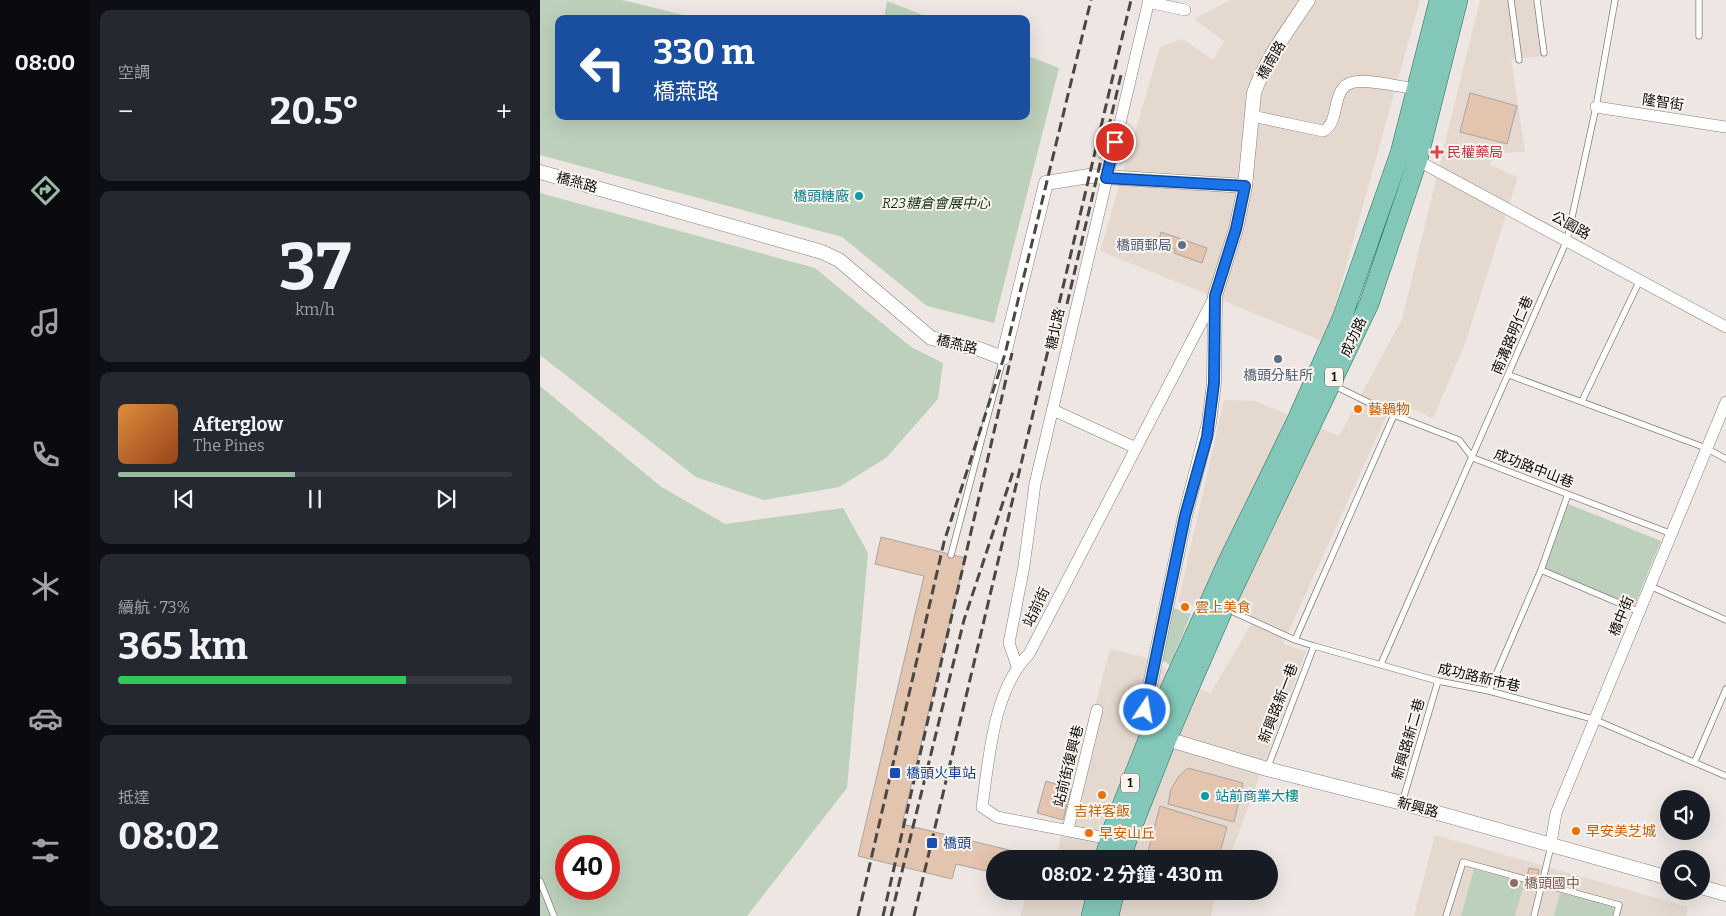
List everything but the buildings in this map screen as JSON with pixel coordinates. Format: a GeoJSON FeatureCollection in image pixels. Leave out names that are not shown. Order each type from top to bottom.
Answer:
{"type":"FeatureCollection","features":[{"type":"Feature","properties":{"kind":"main road","name":"成功路"},"geometry":{"type":"LineString","coordinates":[[1159,734],[1230,559],[1295,424],[1342,318],[1400,153],[1439,0]]}},
{"type":"Feature","properties":{"kind":"main road","name":"成功路"},"geometry":{"type":"LineString","coordinates":[[1159,734],[1224,608],[1369,304],[1418,160],[1458,0]]}},
{"type":"Feature","properties":{"kind":"main road","name":"1"},"geometry":{"type":"LineString","coordinates":[[1119,847],[1159,734]]}},
{"type":"Feature","properties":{"kind":"main road"},"geometry":{"type":"LineString","coordinates":[[1091,916],[1095,900]]}},
{"type":"Feature","properties":{"kind":"main road"},"geometry":{"type":"LineString","coordinates":[[1109,916],[1113,900]]}},
{"type":"Feature","properties":{"kind":"street","name":"橋南路"},"geometry":{"type":"LineString","coordinates":[[1159,734],[1145,710],[1185,516],[1209,423],[1214,383],[1215,296],[1236,229],[1245,186],[1254,93],[1258,80],[1308,0]]}},
{"type":"Feature","properties":{"kind":"street"},"geometry":{"type":"LineString","coordinates":[[1148,1],[1185,10]]}},
{"type":"Feature","properties":{"kind":"street","name":"糖北路"},"geometry":{"type":"LineString","coordinates":[[1017,666],[1009,643],[1024,566],[1035,484],[1148,1]]}},
{"type":"Feature","properties":{"kind":"street"},"geometry":{"type":"LineString","coordinates":[[1252,116],[1323,131],[1330,125],[1339,94],[1346,85],[1356,82],[1416,90]]}},
{"type":"Feature","properties":{"kind":"street","name":"隆智街"},"geometry":{"type":"LineString","coordinates":[[1596,107],[1726,126]]}},
{"type":"Feature","properties":{"kind":"street","name":"公園路"},"geometry":{"type":"LineString","coordinates":[[1400,153],[1418,160],[1726,327]]}},
{"type":"Feature","properties":{"kind":"street","name":"橋燕路"},"geometry":{"type":"LineString","coordinates":[[540,172],[822,252],[839,260],[930,338],[979,349],[1003,358]]}},
{"type":"Feature","properties":{"kind":"street"},"geometry":{"type":"LineString","coordinates":[[1003,358],[1046,183],[1089,176],[1245,186]]}},
{"type":"Feature","properties":{"kind":"street","name":"站前街"},"geometry":{"type":"LineString","coordinates":[[1119,847],[1068,829],[997,817],[982,808],[992,738],[1003,696],[1017,666],[1029,654],[1134,447],[1215,296]]}},
{"type":"Feature","properties":{"kind":"street","name":"橋中街"},"geometry":{"type":"LineString","coordinates":[[1552,844],[1556,813],[1593,719],[1640,612],[1726,402]]}},
{"type":"Feature","properties":{"kind":"street"},"geometry":{"type":"LineString","coordinates":[[1053,410],[1134,447]]}},
{"type":"Feature","properties":{"kind":"street","name":"站前街復興巷"},"geometry":{"type":"LineString","coordinates":[[1068,829],[1097,710]]}},
{"type":"Feature","properties":{"kind":"street","name":"新興路"},"geometry":{"type":"LineString","coordinates":[[1159,734],[1267,769],[1402,803],[1660,875]]}},
{"type":"Feature","properties":{"kind":"street"},"geometry":{"type":"LineString","coordinates":[[1710,890],[1726,894]]}},
{"type":"Feature","properties":{"kind":"lane"},"geometry":{"type":"LineString","coordinates":[[1511,0],[1519,60]]}},
{"type":"Feature","properties":{"kind":"lane"},"geometry":{"type":"LineString","coordinates":[[1537,0],[1544,53]]}},
{"type":"Feature","properties":{"kind":"lane","name":"南溝路明仁巷"},"geometry":{"type":"LineString","coordinates":[[1381,664],[1567,240],[1596,107],[1615,0]]}},
{"type":"Feature","properties":{"kind":"lane"},"geometry":{"type":"LineString","coordinates":[[1699,0],[1699,36]]}},
{"type":"Feature","properties":{"kind":"lane"},"geometry":{"type":"LineString","coordinates":[[1582,401],[1640,280]]}},
{"type":"Feature","properties":{"kind":"lane"},"geometry":{"type":"LineString","coordinates":[[951,556],[1003,358]]}},
{"type":"Feature","properties":{"kind":"lane"},"geometry":{"type":"LineString","coordinates":[[1508,375],[1706,448],[1726,459]]}},
{"type":"Feature","properties":{"kind":"lane","name":"成功路中山巷"},"geometry":{"type":"LineString","coordinates":[[1331,384],[1394,415],[1459,440],[1473,458],[1672,534]]}},
{"type":"Feature","properties":{"kind":"lane"},"geometry":{"type":"LineString","coordinates":[[1295,640],[1394,415]]}},
{"type":"Feature","properties":{"kind":"lane"},"geometry":{"type":"LineString","coordinates":[[1488,691],[1541,570],[1568,494]]}},
{"type":"Feature","properties":{"kind":"lane"},"geometry":{"type":"LineString","coordinates":[[1541,570],[1640,612]]}},
{"type":"Feature","properties":{"kind":"lane"},"geometry":{"type":"LineString","coordinates":[[1650,586],[1726,620]]}},
{"type":"Feature","properties":{"kind":"lane","name":"成功路新市巷"},"geometry":{"type":"LineString","coordinates":[[1224,608],[1295,640],[1314,646],[1438,681],[1488,691],[1593,719],[1695,761],[1726,776]]}},
{"type":"Feature","properties":{"kind":"lane","name":"新興路新一巷"},"geometry":{"type":"LineString","coordinates":[[1267,769],[1314,646]]}},
{"type":"Feature","properties":{"kind":"lane","name":"新興路新二巷"},"geometry":{"type":"LineString","coordinates":[[1402,803],[1438,681]]}},
{"type":"Feature","properties":{"kind":"lane"},"geometry":{"type":"LineString","coordinates":[[1695,761],[1726,689]]}},
{"type":"Feature","properties":{"kind":"lane"},"geometry":{"type":"LineString","coordinates":[[1534,916],[1552,844]]}},
{"type":"Feature","properties":{"kind":"lane"},"geometry":{"type":"LineString","coordinates":[[1446,916],[1464,862],[1619,904],[1616,916]]}},
{"type":"Feature","properties":{"kind":"lane"},"geometry":{"type":"LineString","coordinates":[[540,882],[554,916]]}},
{"type":"Feature","properties":{"kind":"shaded area"},"geometry":{"type":"Polygon","coordinates":[[[1230,0],[1420,0],[1325,342],[1100,251],[1160,47],[1183,39],[1213,60],[1224,41],[1194,19],[1230,0]]]}},
{"type":"Feature","properties":{"kind":"shaded area"},"geometry":{"type":"Polygon","coordinates":[[[1480,0],[1539,0],[1546,56],[1511,59],[1525,152],[1496,153],[1490,165],[1518,177],[1466,341],[1433,418],[1393,401],[1283,644],[1306,651],[1232,850],[1057,850],[1110,649],[1144,657],[1210,694],[1254,619],[1178,602],[1224,400],[1255,401],[1339,436],[1402,319],[1480,0]]]}},
{"type":"Feature","properties":{"kind":"shaded area","name":"橋頭國中"},"geometry":{"type":"Polygon","coordinates":[[[1435,835],[1688,907],[1686,916],[1414,916],[1435,835]]]}},
{"type":"Feature","properties":{"kind":"shaded area"},"geometry":{"type":"Polygon","coordinates":[[[1025,900],[1215,900],[1211,916],[1020,916],[1025,900]]]}},
{"type":"Feature","properties":{"kind":"green space","name":"R23糖倉會展中心"},"geometry":{"type":"Polygon","coordinates":[[[540,0],[622,0],[684,15],[555,15],[555,120],[1030,120],[1030,57],[1059,68],[994,323],[927,306],[842,237],[540,155],[540,0]]]}},
{"type":"Feature","properties":{"kind":"green space"},"geometry":{"type":"Polygon","coordinates":[[[887,1],[923,15],[885,15],[887,1]]]}},
{"type":"Feature","properties":{"kind":"green space"},"geometry":{"type":"Polygon","coordinates":[[[540,193],[815,268],[911,347],[943,363],[938,399],[886,458],[839,487],[764,500],[696,477],[540,355],[540,193]]]}},
{"type":"Feature","properties":{"kind":"green space"},"geometry":{"type":"Polygon","coordinates":[[[540,386],[660,486],[725,524],[843,508],[868,553],[847,788],[747,916],[540,916],[540,386]]]}},
{"type":"Feature","properties":{"kind":"green space"},"geometry":{"type":"Polygon","coordinates":[[[1568,504],[1661,541],[1633,609],[1543,574],[1568,504]]]}},
{"type":"Feature","properties":{"kind":"green space"},"geometry":{"type":"Polygon","coordinates":[[[1173,608],[1191,614],[1170,665],[1160,659],[1173,608]]]}},
{"type":"Feature","properties":{"kind":"green space"},"geometry":{"type":"Polygon","coordinates":[[[1474,869],[1524,883],[1515,916],[1461,916],[1474,869]]]}},
{"type":"Feature","properties":{"kind":"green space"},"geometry":{"type":"Polygon","coordinates":[[[1560,893],[1614,906],[1612,916],[1554,916],[1560,893]]]}},
{"type":"Feature","properties":{"kind":"railway"},"geometry":{"type":"LineString","coordinates":[[858,916],[944,542],[1005,354],[1091,0]]}},
{"type":"Feature","properties":{"kind":"railway"},"geometry":{"type":"LineString","coordinates":[[914,916],[1131,0]]}},
{"type":"Feature","properties":{"kind":"railway"},"geometry":{"type":"LineString","coordinates":[[1067,304],[1121,75]]}},
{"type":"Feature","properties":{"kind":"railway"},"geometry":{"type":"LineString","coordinates":[[883,916],[1012,353]]}},
{"type":"Feature","properties":{"kind":"railway"},"geometry":{"type":"LineString","coordinates":[[891,916],[964,620],[1013,472]]}},
{"type":"Feature","properties":{"kind":"place","name":"民權藥局"},"geometry":{"type":"Point","coordinates":[1437,152]}},
{"type":"Feature","properties":{"kind":"place","name":"橋頭糖廠"},"geometry":{"type":"Point","coordinates":[859,196]}},
{"type":"Feature","properties":{"kind":"place","name":"橋頭郵局"},"geometry":{"type":"Point","coordinates":[1182,245]}},
{"type":"Feature","properties":{"kind":"place","name":"橋頭分駐所"},"geometry":{"type":"Point","coordinates":[1278,359]}},
{"type":"Feature","properties":{"kind":"place","name":"藝鍋物"},"geometry":{"type":"Point","coordinates":[1358,409]}},
{"type":"Feature","properties":{"kind":"place","name":"雲上美食"},"geometry":{"type":"Point","coordinates":[1185,607]}},
{"type":"Feature","properties":{"kind":"place","name":"橋頭火車站"},"geometry":{"type":"Point","coordinates":[895,773]}},
{"type":"Feature","properties":{"kind":"place","name":"吉祥客飯"},"geometry":{"type":"Point","coordinates":[1102,795]}},
{"type":"Feature","properties":{"kind":"place","name":"站前商業大樓"},"geometry":{"type":"Point","coordinates":[1205,796]}},
{"type":"Feature","properties":{"kind":"place","name":"早安美芝城"},"geometry":{"type":"Point","coordinates":[1576,831]}},
{"type":"Feature","properties":{"kind":"place","name":"早安山丘"},"geometry":{"type":"Point","coordinates":[1089,833]}},
{"type":"Feature","properties":{"kind":"place","name":"橋頭"},"geometry":{"type":"Point","coordinates":[932,843]}},
{"type":"Feature","properties":{"kind":"place","name":"橋頭國中"},"geometry":{"type":"Point","coordinates":[1514,883]}},
{"type":"Feature","properties":{"kind":"route"},"geometry":{"type":"LineString","coordinates":[[1115,142],[1106,178],[1245,186],[1236,229],[1215,296],[1214,383],[1207,437],[1185,516],[1145,710]]}}]}
